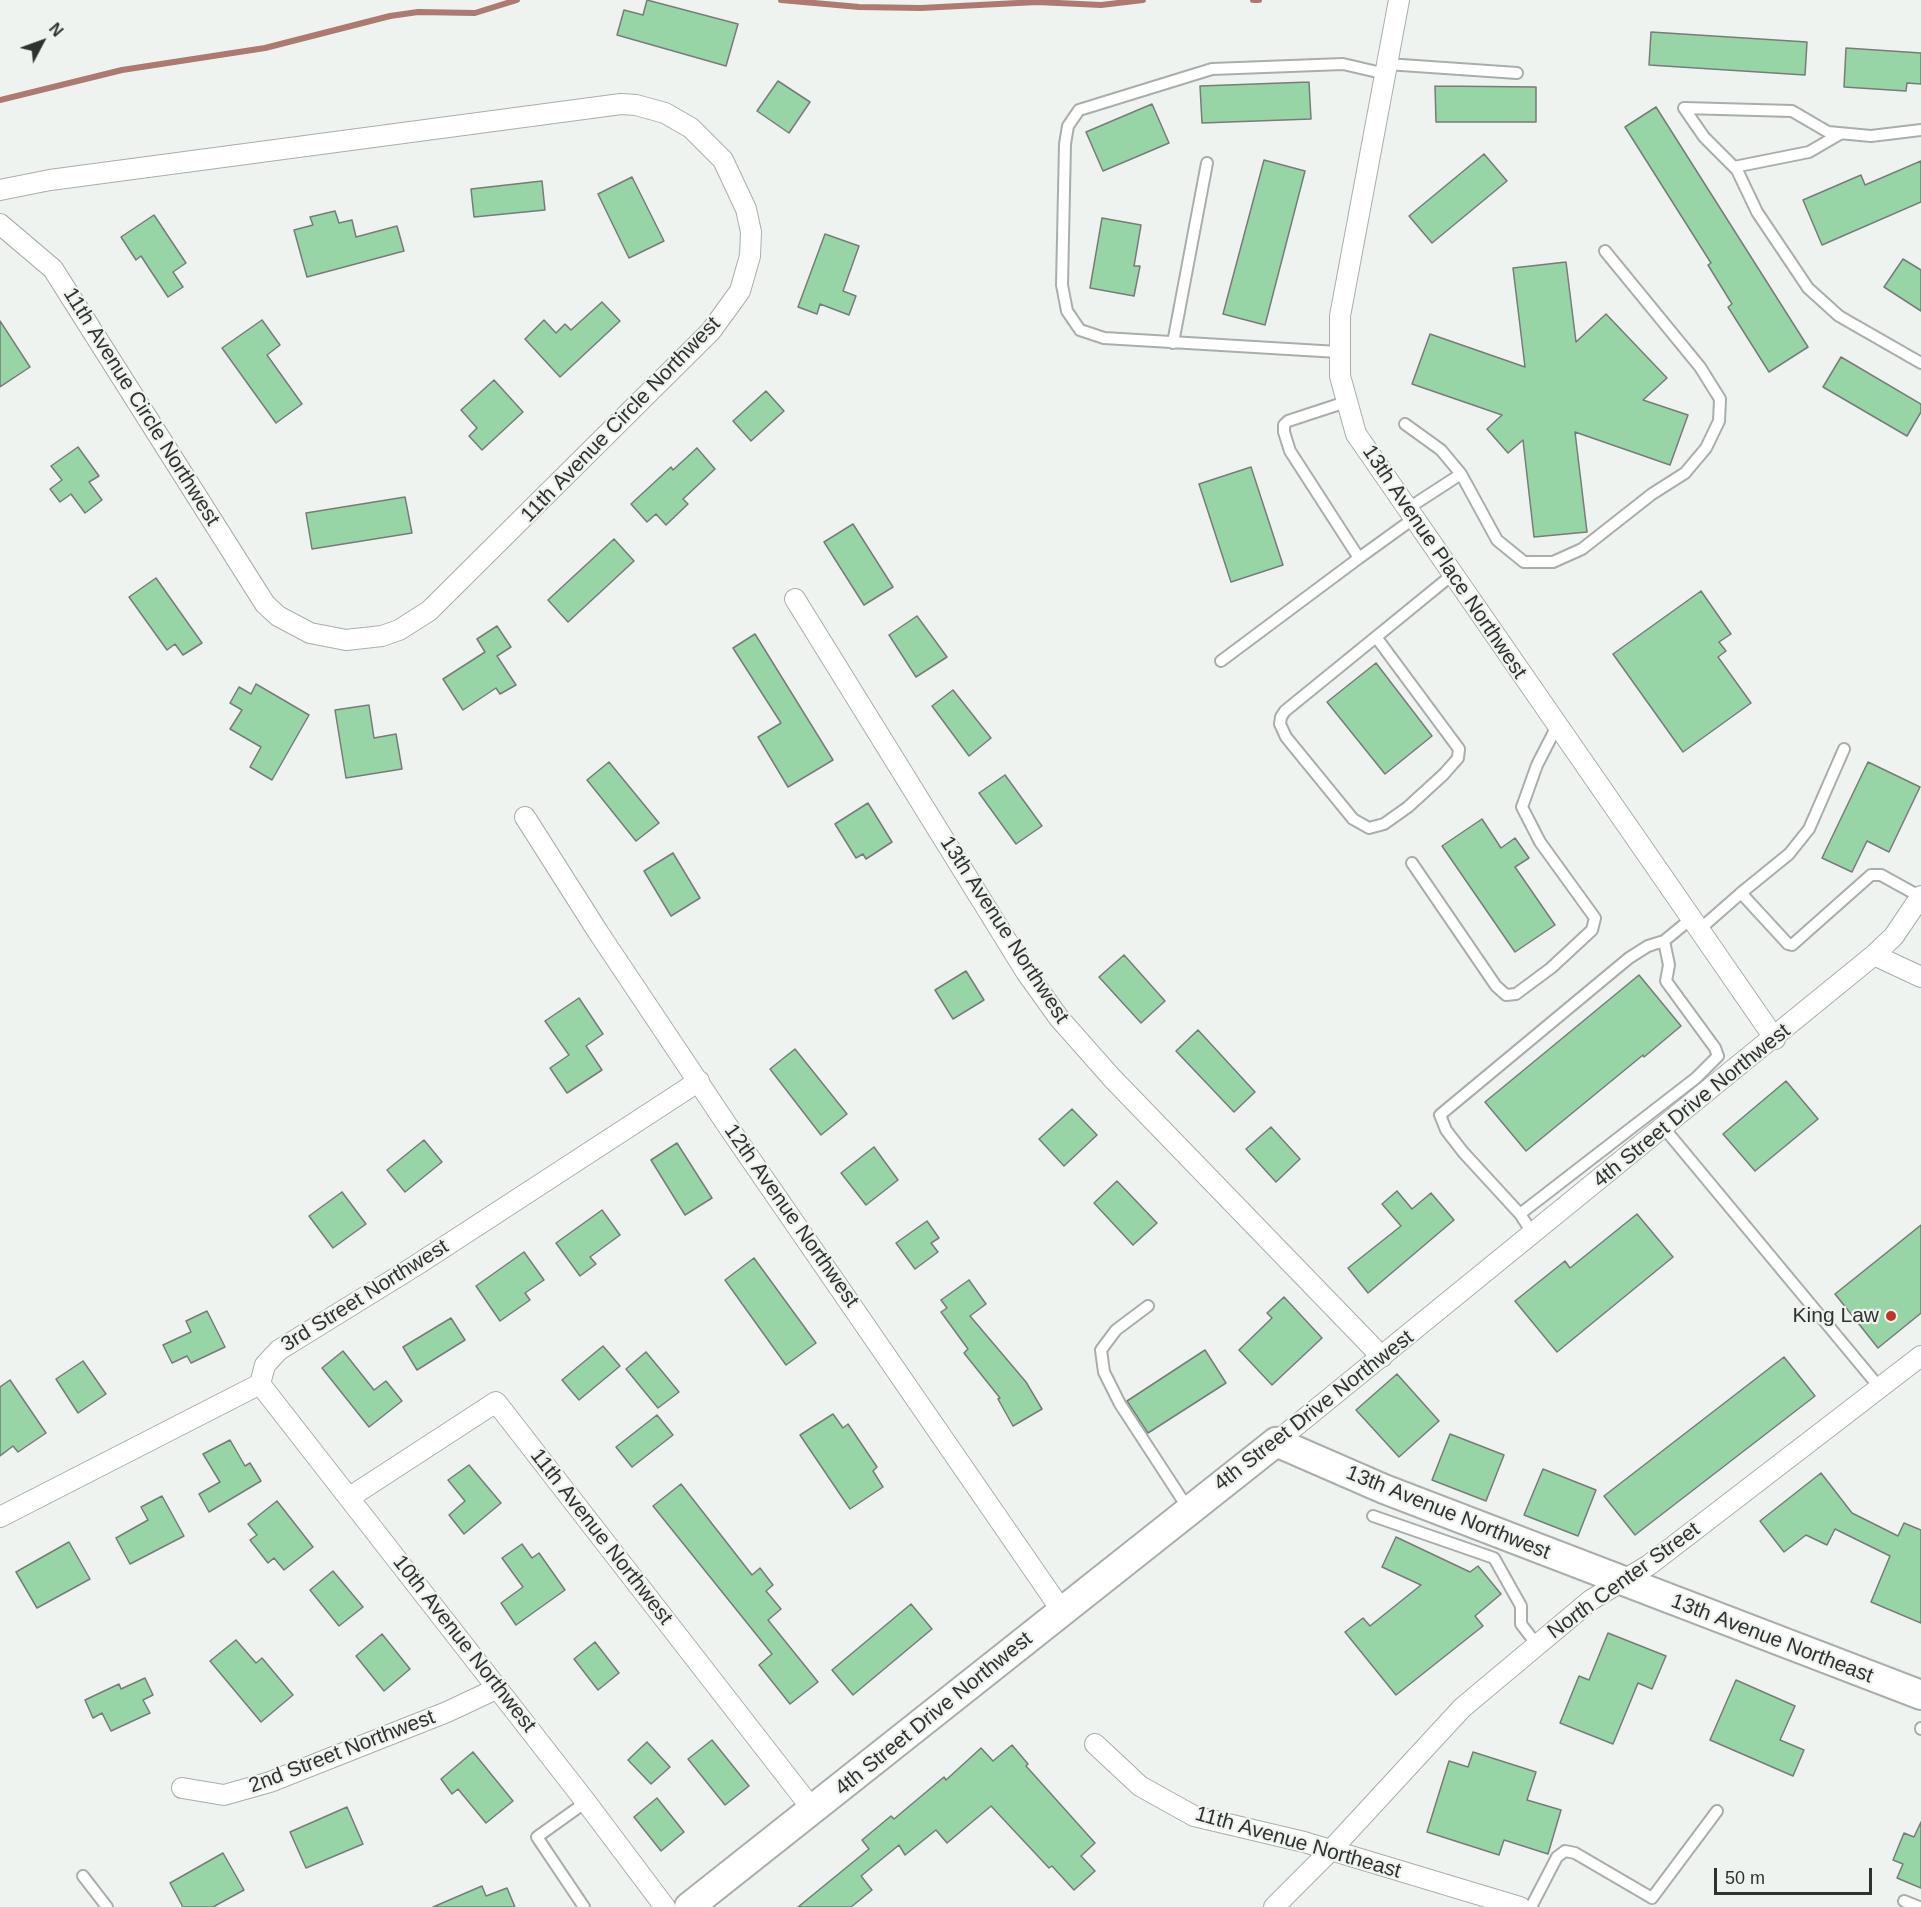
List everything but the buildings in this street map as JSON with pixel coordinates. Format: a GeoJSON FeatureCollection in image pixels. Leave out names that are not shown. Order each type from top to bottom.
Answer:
{"type":"FeatureCollection","features":[{"type":"Feature","properties":{"kind":"main road","name":"4th Street Drive Northwest"},"geometry":{"type":"LineString","coordinates":[[689,1907],[1276,1442]]}},
{"type":"Feature","properties":{"kind":"main road","name":"13th Avenue Northwest"},"geometry":{"type":"LineString","coordinates":[[1276,1442],[1377,1486],[1500,1547],[1622,1582]]}},
{"type":"Feature","properties":{"kind":"main road","name":"13th Avenue Northeast"},"geometry":{"type":"LineString","coordinates":[[1622,1582],[1921,1695]]}},
{"type":"Feature","properties":{"kind":"street","name":"13th Avenue Place Northwest"},"geometry":{"type":"LineString","coordinates":[[1398,8],[1340,316],[1338,352],[1346,402],[1356,434],[1775,1038]]}},
{"type":"Feature","properties":{"kind":"street","name":"11th Avenue Circle Northwest"},"geometry":{"type":"LineString","coordinates":[[0,190],[50,180],[621,104],[636,105],[665,113],[691,128],[723,160],[746,209],[751,232],[750,256],[740,291],[711,332],[429,611],[415,622],[390,633],[346,640],[310,633],[278,616],[265,604],[53,269],[0,224]]}},
{"type":"Feature","properties":{"kind":"street","name":"13th Avenue Northwest"},"geometry":{"type":"LineString","coordinates":[[795,599],[1026,972],[1059,1018],[1112,1078],[1382,1357]]}},
{"type":"Feature","properties":{"kind":"street","name":"12th Avenue Northwest"},"geometry":{"type":"LineString","coordinates":[[525,817],[598,932],[699,1082],[1062,1611]]}},
{"type":"Feature","properties":{"kind":"street","name":"4th Street Drive Northwest"},"geometry":{"type":"LineString","coordinates":[[1276,1442],[1664,1128],[1702,1085],[1775,1038],[1874,956],[1893,936],[1921,896]]}},
{"type":"Feature","properties":{"kind":"street"},"geometry":{"type":"LineString","coordinates":[[1874,956],[1921,977]]}},
{"type":"Feature","properties":{"kind":"street","name":"3rd Street Northwest"},"geometry":{"type":"LineString","coordinates":[[260,1384],[265,1365],[279,1350],[415,1266],[699,1082]]}},
{"type":"Feature","properties":{"kind":"street","name":"North Center Street"},"geometry":{"type":"LineString","coordinates":[[1274,1907],[1331,1850],[1462,1708],[1591,1600],[1649,1565],[1921,1356]]}},
{"type":"Feature","properties":{"kind":"street"},"geometry":{"type":"LineString","coordinates":[[0,1517],[260,1384]]}},
{"type":"Feature","properties":{"kind":"street","name":"10th Avenue Northwest"},"geometry":{"type":"LineString","coordinates":[[260,1384],[498,1688],[665,1907]]}},
{"type":"Feature","properties":{"kind":"street","name":"11th Avenue Northwest"},"geometry":{"type":"LineString","coordinates":[[350,1497],[496,1402],[813,1810]]}},
{"type":"Feature","properties":{"kind":"street","name":"2nd Street Northwest"},"geometry":{"type":"LineString","coordinates":[[182,1788],[224,1795],[270,1782],[447,1712],[498,1688]]}},
{"type":"Feature","properties":{"kind":"street","name":"11th Avenue Northeast"},"geometry":{"type":"LineString","coordinates":[[1095,1744],[1140,1786],[1194,1816],[1331,1850],[1520,1907]]}},
{"type":"Feature","properties":{"kind":"lane"},"geometry":{"type":"LineString","coordinates":[[1338,352],[1104,338],[1080,330],[1067,311],[1062,285],[1065,144],[1068,126],[1079,110],[1212,69],[1343,64],[1386,69],[1517,73]]}},
{"type":"Feature","properties":{"kind":"lane"},"geometry":{"type":"LineString","coordinates":[[1921,130],[1871,136],[1840,134],[1828,132],[1792,111],[1684,108],[1704,137],[1734,167],[1757,212],[1808,288],[1839,316],[1921,363]]}},
{"type":"Feature","properties":{"kind":"lane"},"geometry":{"type":"LineString","coordinates":[[1734,167],[1809,152],[1840,134]]}},
{"type":"Feature","properties":{"kind":"lane"},"geometry":{"type":"LineString","coordinates":[[1173,343],[1207,163]]}},
{"type":"Feature","properties":{"kind":"lane"},"geometry":{"type":"LineString","coordinates":[[1405,424],[1441,450],[1461,474],[1497,540],[1524,562],[1553,562],[1582,549],[1652,494],[1685,473],[1706,448],[1719,421],[1720,399],[1700,368],[1605,251]]}},
{"type":"Feature","properties":{"kind":"lane"},"geometry":{"type":"LineString","coordinates":[[1346,402],[1288,421],[1284,424],[1284,432],[1290,451],[1359,558]]}},
{"type":"Feature","properties":{"kind":"lane"},"geometry":{"type":"LineString","coordinates":[[1221,662],[1359,558],[1461,474]]}},
{"type":"Feature","properties":{"kind":"lane"},"geometry":{"type":"LineString","coordinates":[[1376,637],[1460,749],[1458,758],[1444,774],[1408,807],[1384,824],[1369,828],[1353,819],[1286,737],[1280,724],[1285,711],[1452,575]]}},
{"type":"Feature","properties":{"kind":"lane"},"geometry":{"type":"LineString","coordinates":[[1412,863],[1496,986],[1506,995],[1516,994],[1551,968],[1592,930],[1595,918],[1540,842],[1521,807],[1537,765],[1557,726]]}},
{"type":"Feature","properties":{"kind":"lane"},"geometry":{"type":"LineString","coordinates":[[1533,1234],[1520,1214],[1463,1152],[1446,1130],[1440,1115],[1629,958],[1648,946],[1664,941],[1696,923],[1741,893],[1788,854],[1809,829],[1844,749]]}},
{"type":"Feature","properties":{"kind":"lane"},"geometry":{"type":"LineString","coordinates":[[1741,893],[1788,944],[1792,945],[1871,875],[1881,875],[1921,896]]}},
{"type":"Feature","properties":{"kind":"lane"},"geometry":{"type":"LineString","coordinates":[[1520,1214],[1702,1085],[1718,1056],[1715,1048],[1666,981],[1669,965],[1664,941]]}},
{"type":"Feature","properties":{"kind":"lane"},"geometry":{"type":"LineString","coordinates":[[1664,1128],[1880,1388]]}},
{"type":"Feature","properties":{"kind":"lane"},"geometry":{"type":"LineString","coordinates":[[1148,1306],[1116,1330],[1101,1350],[1104,1372],[1120,1404],[1190,1510]]}},
{"type":"Feature","properties":{"kind":"lane"},"geometry":{"type":"LineString","coordinates":[[1373,1516],[1500,1547],[1521,1606],[1521,1624],[1537,1645]]}},
{"type":"Feature","properties":{"kind":"lane"},"geometry":{"type":"LineString","coordinates":[[584,1907],[537,1838],[586,1802]]}},
{"type":"Feature","properties":{"kind":"lane"},"geometry":{"type":"LineString","coordinates":[[1531,1907],[1557,1857],[1565,1851],[1575,1853],[1652,1898],[1717,1811]]}},
{"type":"Feature","properties":{"kind":"lane"},"geometry":{"type":"LineString","coordinates":[[83,1876],[107,1907]]}},
{"type":"Feature","properties":{"kind":"lane"},"geometry":{"type":"LineString","coordinates":[[1904,1901],[1918,1907]]}},
{"type":"Feature","properties":{"kind":"waterway"},"geometry":{"type":"LineString","coordinates":[[0,100],[122,70],[265,48],[390,16],[418,12],[475,13],[517,0]]}},
{"type":"Feature","properties":{"kind":"waterway"},"geometry":{"type":"LineString","coordinates":[[781,0],[859,7],[921,8],[1037,2],[1101,5],[1143,0]]}},
{"type":"Feature","properties":{"kind":"waterway"},"geometry":{"type":"LineString","coordinates":[[1253,0],[1259,0]]}},
{"type":"Feature","properties":{"kind":"place","name":"King Law"},"geometry":{"type":"Point","coordinates":[1891,1316]}}]}
